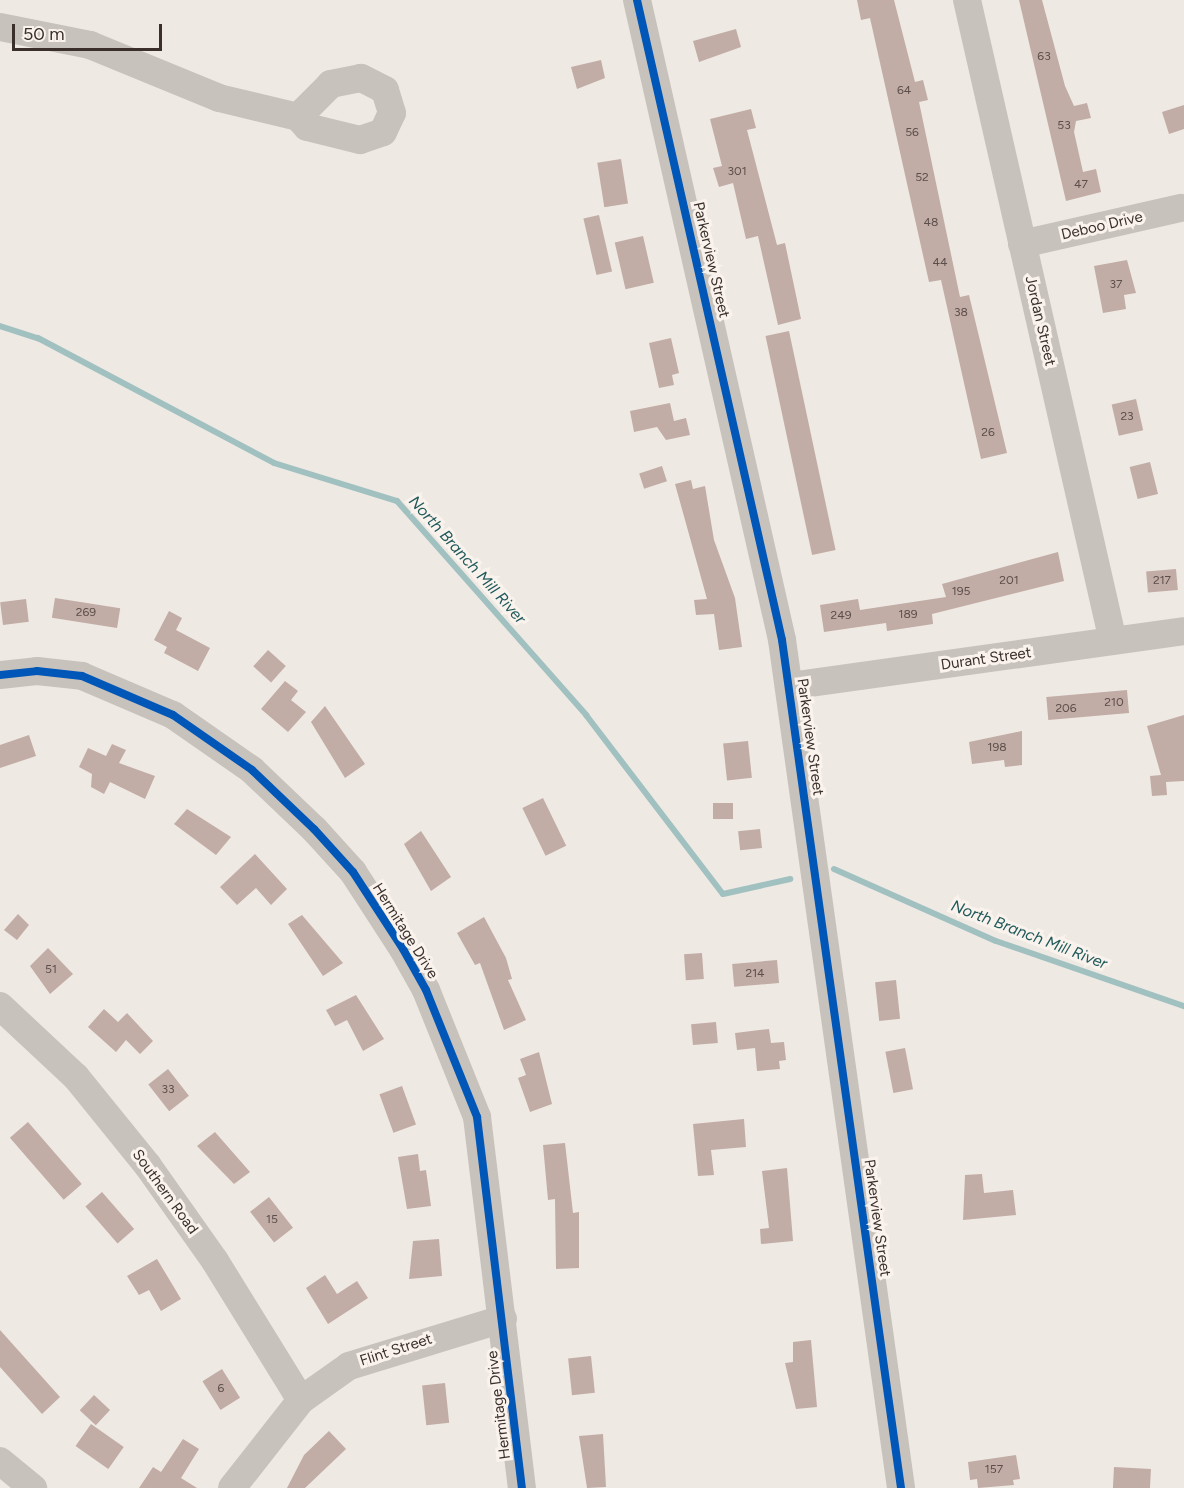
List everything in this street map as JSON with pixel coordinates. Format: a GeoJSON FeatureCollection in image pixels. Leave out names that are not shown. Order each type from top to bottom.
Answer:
{"type":"FeatureCollection","features":[{"type":"Feature","properties":{"kind":"street","name":"Jordan Street"},"geometry":{"type":"LineString","coordinates":[[967,0],[1113,641]]}},
{"type":"Feature","properties":{"kind":"street","name":"Parkerview Street"},"geometry":{"type":"LineString","coordinates":[[644,2],[763,540],[789,686],[901,1488]]}},
{"type":"Feature","properties":{"kind":"street"},"geometry":{"type":"LineString","coordinates":[[1,28],[90,45],[219,98],[298,117]]}},
{"type":"Feature","properties":{"kind":"street","name":"Deboo Drive"},"geometry":{"type":"LineString","coordinates":[[1022,244],[1181,208]]}},
{"type":"Feature","properties":{"kind":"street","name":"Durant Street"},"geometry":{"type":"LineString","coordinates":[[789,686],[1184,631]]}},
{"type":"Feature","properties":{"kind":"street","name":"Hermitage Drive"},"geometry":{"type":"LineString","coordinates":[[0,675],[38,671],[82,676],[173,715],[252,770],[353,872],[426,990],[477,1117],[522,1488]]}},
{"type":"Feature","properties":{"kind":"street","name":"Southern Road"},"geometry":{"type":"LineString","coordinates":[[0,1006],[76,1077],[148,1166],[215,1261],[301,1400]]}},
{"type":"Feature","properties":{"kind":"street","name":"Flint Street"},"geometry":{"type":"LineString","coordinates":[[232,1488],[301,1400],[349,1366],[503,1319]]}},
{"type":"Feature","properties":{"kind":"street"},"geometry":{"type":"LineString","coordinates":[[0,1461],[33,1488]]}},
{"type":"Feature","properties":{"kind":"building"},"geometry":{"type":"Polygon","coordinates":[[[857,0],[894,0],[915,82],[923,80],[928,100],[919,102],[960,297],[969,295],[1007,453],[981,459],[941,280],[929,282],[870,18],[861,20],[857,0]]]}},
{"type":"Feature","properties":{"kind":"building"},"geometry":{"type":"Polygon","coordinates":[[[1019,0],[1042,0],[1065,86],[1074,106],[1087,103],[1091,118],[1076,121],[1074,132],[1083,172],[1096,169],[1101,192],[1066,201],[1019,0]]]}},
{"type":"Feature","properties":{"kind":"building"},"geometry":{"type":"Polygon","coordinates":[[[736,29],[741,47],[699,62],[693,41],[736,29]]]}},
{"type":"Feature","properties":{"kind":"building"},"geometry":{"type":"Polygon","coordinates":[[[601,60],[605,78],[577,89],[571,67],[601,60]]]}},
{"type":"Feature","properties":{"kind":"building"},"geometry":{"type":"Polygon","coordinates":[[[1184,105],[1184,129],[1169,134],[1162,112],[1184,105]]]}},
{"type":"Feature","properties":{"kind":"building"},"geometry":{"type":"Polygon","coordinates":[[[751,109],[756,128],[747,130],[777,245],[785,243],[801,319],[778,325],[758,236],[746,239],[733,183],[719,187],[713,168],[722,166],[710,119],[751,109]]]}},
{"type":"Feature","properties":{"kind":"building"},"geometry":{"type":"Polygon","coordinates":[[[621,159],[628,203],[604,207],[597,163],[621,159]]]}},
{"type":"Feature","properties":{"kind":"building"},"geometry":{"type":"Polygon","coordinates":[[[599,215],[612,272],[596,275],[583,219],[599,215]]]}},
{"type":"Feature","properties":{"kind":"building"},"geometry":{"type":"Polygon","coordinates":[[[643,236],[654,283],[626,289],[615,243],[643,236]]]}},
{"type":"Feature","properties":{"kind":"building"},"geometry":{"type":"Polygon","coordinates":[[[1127,260],[1136,293],[1124,295],[1126,309],[1103,313],[1094,266],[1127,260]]]}},
{"type":"Feature","properties":{"kind":"building"},"geometry":{"type":"Polygon","coordinates":[[[789,331],[836,550],[812,555],[766,336],[789,331]]]}},
{"type":"Feature","properties":{"kind":"building"},"geometry":{"type":"Polygon","coordinates":[[[671,338],[679,373],[672,375],[674,385],[659,388],[649,343],[671,338]]]}},
{"type":"Feature","properties":{"kind":"building"},"geometry":{"type":"Polygon","coordinates":[[[1136,399],[1143,430],[1119,436],[1112,405],[1136,399]]]}},
{"type":"Feature","properties":{"kind":"building"},"geometry":{"type":"Polygon","coordinates":[[[670,403],[674,421],[686,418],[690,435],[666,440],[657,427],[634,432],[630,411],[670,403]]]}},
{"type":"Feature","properties":{"kind":"building"},"geometry":{"type":"Polygon","coordinates":[[[1150,462],[1158,494],[1138,499],[1130,467],[1150,462]]]}},
{"type":"Feature","properties":{"kind":"building"},"geometry":{"type":"Polygon","coordinates":[[[662,466],[667,481],[644,489],[639,473],[662,466]]]}},
{"type":"Feature","properties":{"kind":"building"},"geometry":{"type":"Polygon","coordinates":[[[691,480],[693,489],[705,486],[714,540],[735,598],[742,647],[719,650],[714,614],[696,615],[694,600],[707,599],[675,484],[691,480]]]}},
{"type":"Feature","properties":{"kind":"building"},"geometry":{"type":"Polygon","coordinates":[[[1058,552],[1064,581],[932,614],[933,624],[887,631],[886,623],[824,632],[820,605],[858,599],[860,610],[946,597],[942,584],[1058,552]]]}},
{"type":"Feature","properties":{"kind":"building"},"geometry":{"type":"Polygon","coordinates":[[[1176,569],[1178,590],[1148,593],[1146,572],[1176,569]]]}},
{"type":"Feature","properties":{"kind":"building"},"geometry":{"type":"Polygon","coordinates":[[[55,598],[120,608],[117,628],[52,618],[55,598]]]}},
{"type":"Feature","properties":{"kind":"building"},"geometry":{"type":"Polygon","coordinates":[[[26,599],[29,622],[3,625],[0,602],[26,599]]]}},
{"type":"Feature","properties":{"kind":"building"},"geometry":{"type":"Polygon","coordinates":[[[169,611],[182,618],[176,630],[210,648],[198,671],[164,653],[167,647],[154,640],[169,611]]]}},
{"type":"Feature","properties":{"kind":"building"},"geometry":{"type":"Polygon","coordinates":[[[268,650],[286,666],[271,682],[253,666],[268,650]]]}},
{"type":"Feature","properties":{"kind":"building"},"geometry":{"type":"Polygon","coordinates":[[[285,681],[298,691],[291,700],[306,712],[288,732],[261,709],[285,681]]]}},
{"type":"Feature","properties":{"kind":"building"},"geometry":{"type":"Polygon","coordinates":[[[1127,690],[1129,713],[1048,720],[1046,697],[1127,690]]]}},
{"type":"Feature","properties":{"kind":"building"},"geometry":{"type":"Polygon","coordinates":[[[325,706],[365,764],[345,778],[311,722],[325,706]]]}},
{"type":"Feature","properties":{"kind":"building"},"geometry":{"type":"Polygon","coordinates":[[[1184,715],[1184,781],[1166,782],[1167,795],[1152,796],[1150,776],[1161,775],[1147,726],[1184,715]]]}},
{"type":"Feature","properties":{"kind":"building"},"geometry":{"type":"Polygon","coordinates":[[[1022,731],[1022,765],[1005,767],[1004,760],[972,764],[969,742],[1022,731]]]}},
{"type":"Feature","properties":{"kind":"building"},"geometry":{"type":"Polygon","coordinates":[[[29,735],[36,756],[0,768],[0,745],[29,735]]]}},
{"type":"Feature","properties":{"kind":"building"},"geometry":{"type":"Polygon","coordinates":[[[748,741],[752,778],[727,780],[723,744],[748,741]]]}},
{"type":"Feature","properties":{"kind":"building"},"geometry":{"type":"Polygon","coordinates":[[[112,744],[126,750],[119,763],[155,776],[145,799],[110,782],[104,794],[91,787],[92,774],[79,767],[88,748],[106,756],[112,744]]]}},
{"type":"Feature","properties":{"kind":"building"},"geometry":{"type":"Polygon","coordinates":[[[543,798],[566,846],[546,856],[522,808],[543,798]]]}},
{"type":"Feature","properties":{"kind":"building"},"geometry":{"type":"Polygon","coordinates":[[[713,803],[733,803],[733,819],[713,819],[713,803]]]}},
{"type":"Feature","properties":{"kind":"building"},"geometry":{"type":"Polygon","coordinates":[[[187,809],[231,837],[216,855],[174,824],[187,809]]]}},
{"type":"Feature","properties":{"kind":"building"},"geometry":{"type":"Polygon","coordinates":[[[760,829],[762,848],[740,850],[738,831],[760,829]]]}},
{"type":"Feature","properties":{"kind":"building"},"geometry":{"type":"Polygon","coordinates":[[[421,831],[451,877],[431,891],[404,844],[421,831]]]}},
{"type":"Feature","properties":{"kind":"building"},"geometry":{"type":"Polygon","coordinates":[[[255,854],[287,889],[271,905],[256,888],[237,905],[220,887],[255,854]]]}},
{"type":"Feature","properties":{"kind":"building"},"geometry":{"type":"Polygon","coordinates":[[[18,914],[29,925],[17,940],[4,930],[18,914]]]}},
{"type":"Feature","properties":{"kind":"building"},"geometry":{"type":"Polygon","coordinates":[[[302,915],[343,963],[323,976],[288,924],[302,915]]]}},
{"type":"Feature","properties":{"kind":"building"},"geometry":{"type":"Polygon","coordinates":[[[484,917],[506,958],[512,979],[508,980],[526,1020],[504,1030],[480,963],[475,965],[457,933],[484,917]]]}},
{"type":"Feature","properties":{"kind":"building"},"geometry":{"type":"Polygon","coordinates":[[[48,948],[73,974],[50,994],[30,966],[48,948]]]}},
{"type":"Feature","properties":{"kind":"building"},"geometry":{"type":"Polygon","coordinates":[[[702,953],[704,979],[686,980],[684,954],[702,953]]]}},
{"type":"Feature","properties":{"kind":"building"},"geometry":{"type":"Polygon","coordinates":[[[777,960],[779,983],[734,987],[732,964],[777,960]]]}},
{"type":"Feature","properties":{"kind":"building"},"geometry":{"type":"Polygon","coordinates":[[[896,980],[900,1019],[879,1021],[875,982],[896,980]]]}},
{"type":"Feature","properties":{"kind":"building"},"geometry":{"type":"Polygon","coordinates":[[[356,995],[384,1039],[363,1051],[347,1020],[335,1026],[326,1010],[356,995]]]}},
{"type":"Feature","properties":{"kind":"building"},"geometry":{"type":"Polygon","coordinates":[[[104,1009],[118,1022],[127,1013],[153,1041],[140,1054],[126,1040],[116,1052],[88,1027],[104,1009]]]}},
{"type":"Feature","properties":{"kind":"building"},"geometry":{"type":"Polygon","coordinates":[[[716,1022],[718,1043],[693,1045],[691,1024],[716,1022]]]}},
{"type":"Feature","properties":{"kind":"building"},"geometry":{"type":"Polygon","coordinates":[[[769,1029],[771,1043],[784,1042],[786,1060],[779,1061],[780,1069],[757,1071],[755,1048],[737,1050],[735,1033],[769,1029]]]}},
{"type":"Feature","properties":{"kind":"building"},"geometry":{"type":"Polygon","coordinates":[[[905,1048],[913,1089],[893,1093],[885,1052],[905,1048]]]}},
{"type":"Feature","properties":{"kind":"building"},"geometry":{"type":"Polygon","coordinates":[[[539,1052],[552,1104],[530,1112],[518,1078],[526,1075],[520,1059],[539,1052]]]}},
{"type":"Feature","properties":{"kind":"building"},"geometry":{"type":"Polygon","coordinates":[[[168,1069],[189,1096],[169,1111],[148,1084],[168,1069]]]}},
{"type":"Feature","properties":{"kind":"building"},"geometry":{"type":"Polygon","coordinates":[[[402,1086],[416,1125],[393,1133],[379,1094],[402,1086]]]}},
{"type":"Feature","properties":{"kind":"building"},"geometry":{"type":"Polygon","coordinates":[[[744,1119],[746,1147],[711,1150],[714,1175],[698,1176],[693,1124],[744,1119]]]}},
{"type":"Feature","properties":{"kind":"building"},"geometry":{"type":"Polygon","coordinates":[[[28,1122],[82,1184],[64,1200],[10,1138],[28,1122]]]}},
{"type":"Feature","properties":{"kind":"building"},"geometry":{"type":"Polygon","coordinates":[[[215,1132],[250,1172],[234,1184],[197,1146],[215,1132]]]}},
{"type":"Feature","properties":{"kind":"building"},"geometry":{"type":"Polygon","coordinates":[[[565,1143],[573,1213],[579,1212],[579,1268],[556,1269],[555,1199],[548,1200],[543,1145],[565,1143]]]}},
{"type":"Feature","properties":{"kind":"building"},"geometry":{"type":"Polygon","coordinates":[[[418,1154],[420,1171],[426,1170],[431,1206],[407,1209],[398,1157],[418,1154]]]}},
{"type":"Feature","properties":{"kind":"building"},"geometry":{"type":"Polygon","coordinates":[[[787,1168],[793,1241],[761,1244],[760,1229],[769,1228],[762,1171],[787,1168]]]}},
{"type":"Feature","properties":{"kind":"building"},"geometry":{"type":"Polygon","coordinates":[[[982,1174],[984,1193],[1013,1190],[1016,1215],[963,1220],[965,1175],[982,1174]]]}},
{"type":"Feature","properties":{"kind":"building"},"geometry":{"type":"Polygon","coordinates":[[[102,1192],[134,1229],[118,1243],[85,1206],[102,1192]]]}},
{"type":"Feature","properties":{"kind":"building"},"geometry":{"type":"Polygon","coordinates":[[[269,1197],[293,1228],[274,1243],[250,1212],[269,1197]]]}},
{"type":"Feature","properties":{"kind":"building"},"geometry":{"type":"Polygon","coordinates":[[[439,1239],[442,1276],[409,1279],[413,1241],[439,1239]]]}},
{"type":"Feature","properties":{"kind":"building"},"geometry":{"type":"Polygon","coordinates":[[[157,1259],[181,1299],[161,1311],[149,1290],[139,1295],[127,1276],[157,1259]]]}},
{"type":"Feature","properties":{"kind":"building"},"geometry":{"type":"Polygon","coordinates":[[[325,1275],[337,1294],[357,1281],[368,1298],[328,1324],[306,1288],[325,1275]]]}},
{"type":"Feature","properties":{"kind":"building"},"geometry":{"type":"Polygon","coordinates":[[[0,1330],[60,1397],[42,1414],[0,1367],[0,1330]]]}},
{"type":"Feature","properties":{"kind":"building"},"geometry":{"type":"Polygon","coordinates":[[[811,1340],[817,1407],[796,1409],[785,1363],[793,1362],[793,1342],[811,1340]]]}},
{"type":"Feature","properties":{"kind":"building"},"geometry":{"type":"Polygon","coordinates":[[[591,1356],[595,1393],[572,1395],[568,1358],[591,1356]]]}},
{"type":"Feature","properties":{"kind":"building"},"geometry":{"type":"Polygon","coordinates":[[[222,1369],[240,1398],[221,1410],[202,1381],[222,1369]]]}},
{"type":"Feature","properties":{"kind":"building"},"geometry":{"type":"Polygon","coordinates":[[[445,1383],[449,1423],[426,1425],[422,1385],[445,1383]]]}},
{"type":"Feature","properties":{"kind":"building"},"geometry":{"type":"Polygon","coordinates":[[[94,1395],[110,1410],[96,1425],[80,1410],[94,1395]]]}},
{"type":"Feature","properties":{"kind":"building"},"geometry":{"type":"Polygon","coordinates":[[[91,1424],[124,1447],[108,1469],[76,1446],[91,1424]]]}},
{"type":"Feature","properties":{"kind":"building"},"geometry":{"type":"Polygon","coordinates":[[[329,1431],[346,1449],[305,1488],[287,1488],[304,1455],[329,1431]]]}},
{"type":"Feature","properties":{"kind":"building"},"geometry":{"type":"Polygon","coordinates":[[[603,1434],[606,1487],[587,1488],[579,1436],[603,1434]]]}},
{"type":"Feature","properties":{"kind":"building"},"geometry":{"type":"Polygon","coordinates":[[[183,1439],[199,1449],[181,1478],[197,1488],[139,1488],[153,1467],[161,1472],[183,1439]]]}},
{"type":"Feature","properties":{"kind":"building"},"geometry":{"type":"Polygon","coordinates":[[[1016,1455],[1020,1479],[1013,1480],[1014,1485],[978,1488],[977,1479],[970,1480],[968,1462],[1016,1455]]]}},
{"type":"Feature","properties":{"kind":"building"},"geometry":{"type":"Polygon","coordinates":[[[1114,1467],[1151,1469],[1150,1488],[1113,1488],[1114,1467]]]}},
{"type":"Feature","properties":{"kind":"waterway","name":"North Branch Mill River"},"geometry":{"type":"LineString","coordinates":[[0,326],[38,338],[274,463],[397,501],[586,715],[723,894],[790,879]]}},
{"type":"Feature","properties":{"kind":"waterway","name":"North Branch Mill River"},"geometry":{"type":"LineString","coordinates":[[834,869],[996,941],[1184,1006]]}},
{"type":"Feature","properties":{"kind":"cycle path"},"geometry":{"type":"LineString","coordinates":[[637,0],[782,640],[901,1488]]}},
{"type":"Feature","properties":{"kind":"cycle path"},"geometry":{"type":"LineString","coordinates":[[0,675],[37,671],[82,676],[173,715],[252,770],[314,829],[353,872],[403,949],[426,990],[477,1117],[522,1488]]}}]}
